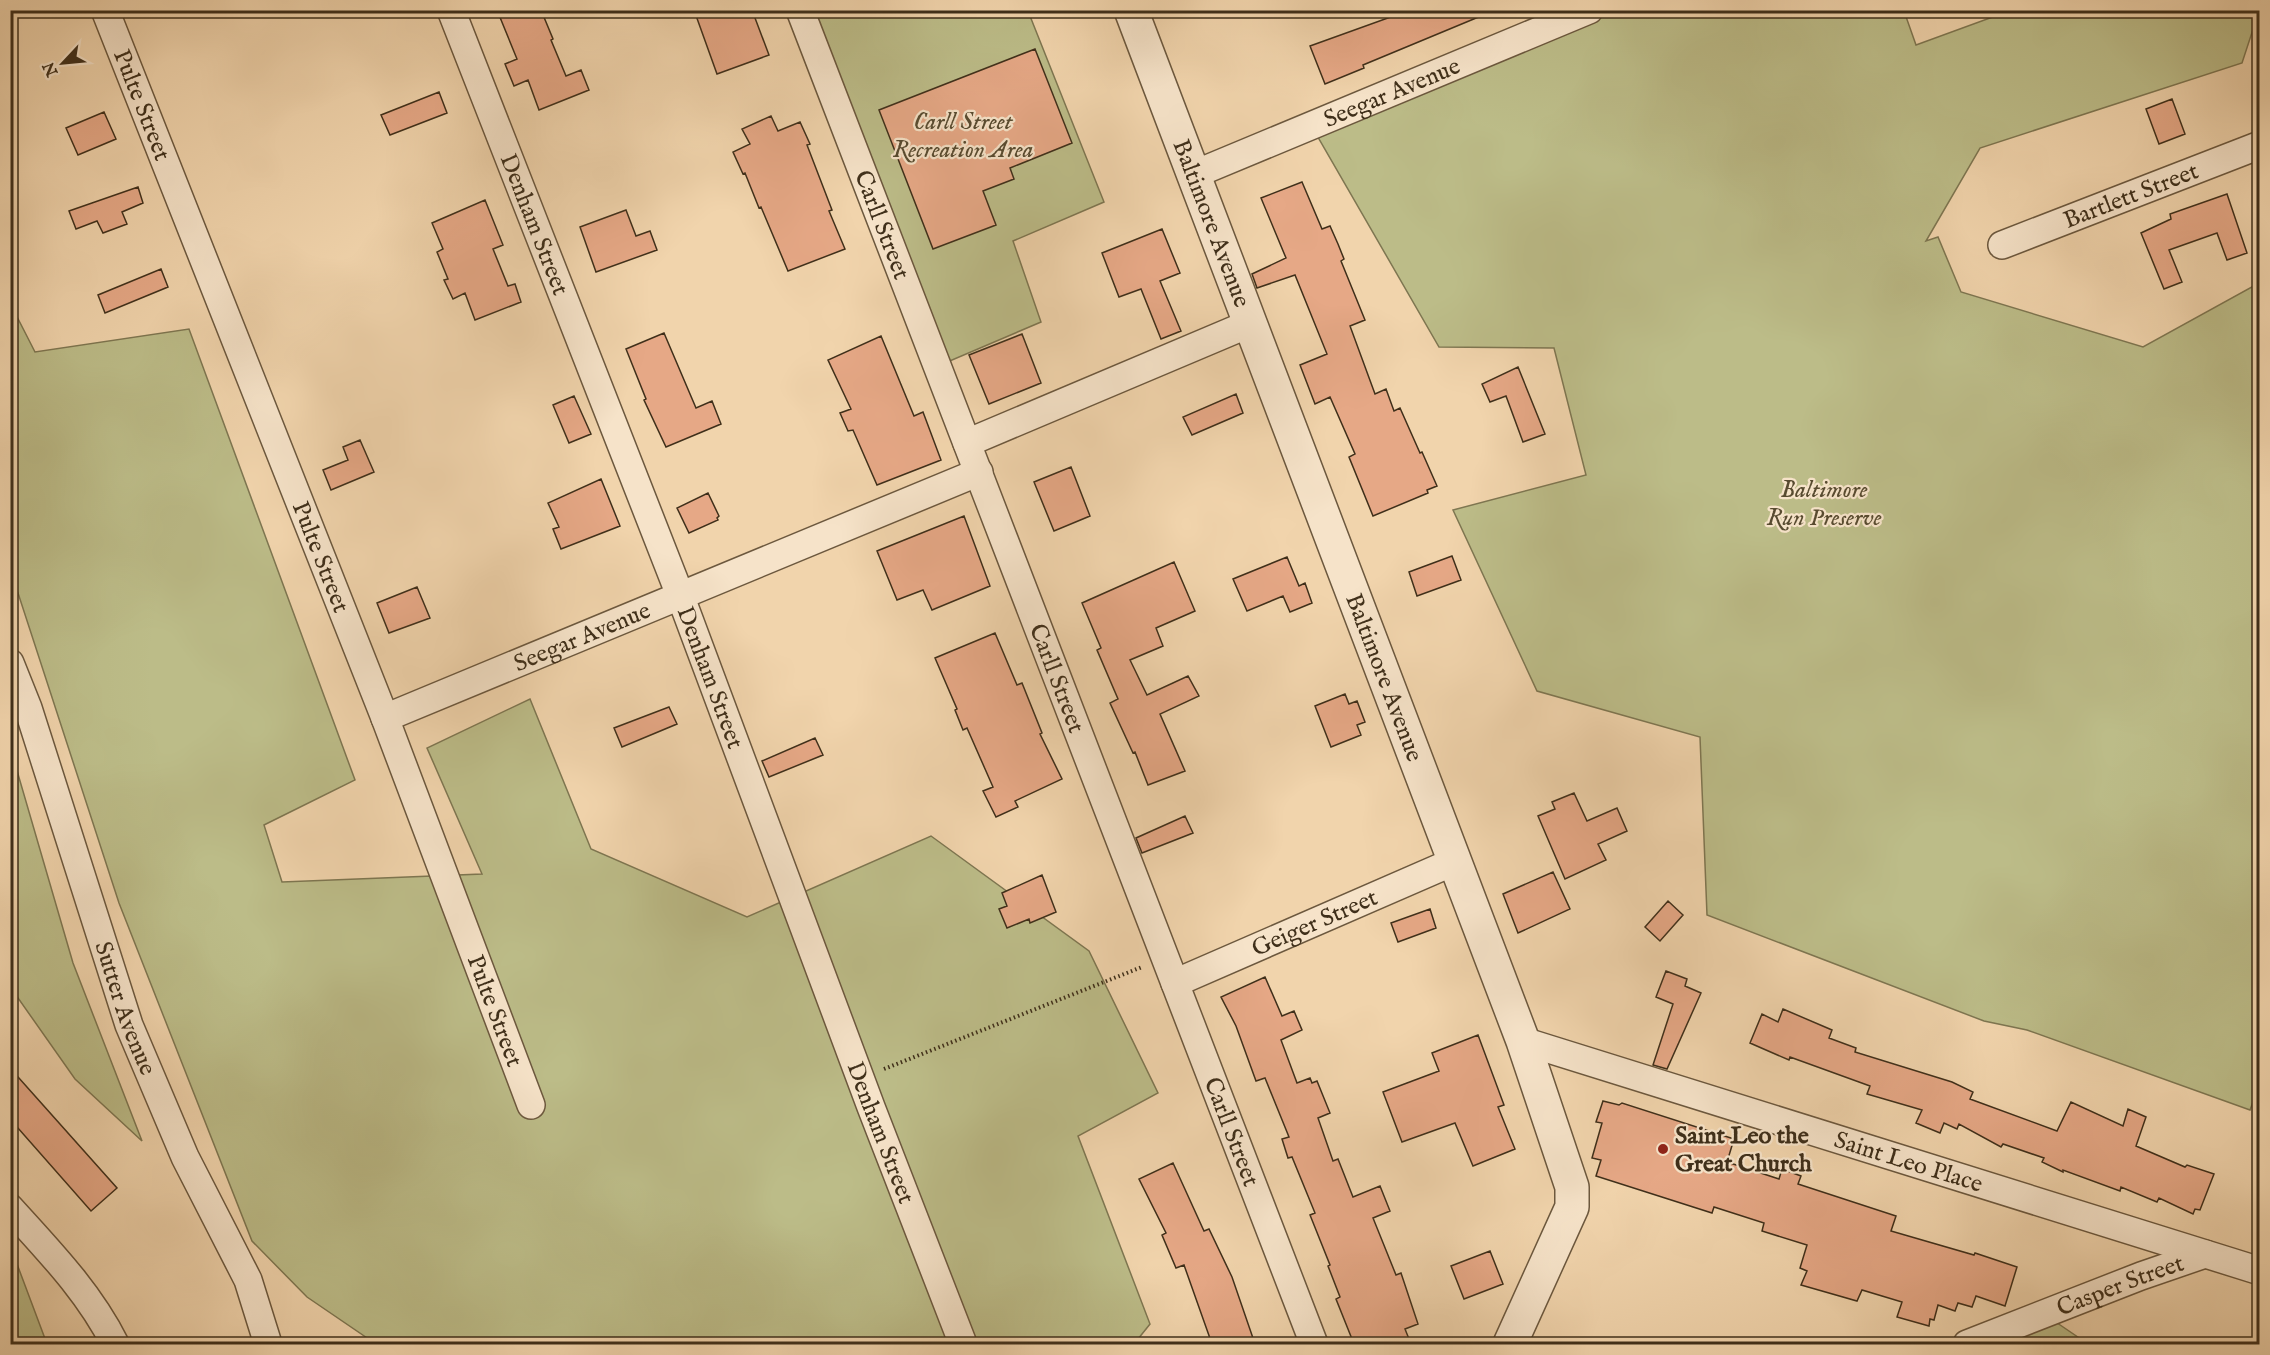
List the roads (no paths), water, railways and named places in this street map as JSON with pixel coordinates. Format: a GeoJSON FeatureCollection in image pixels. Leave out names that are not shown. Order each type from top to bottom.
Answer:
{"type":"FeatureCollection","features":[{"type":"Feature","properties":{"kind":"street","name":"Pulte Street"},"geometry":{"type":"LineString","coordinates":[[105,10],[385,718],[531,1105]]}},
{"type":"Feature","properties":{"kind":"street","name":"Denham Street"},"geometry":{"type":"LineString","coordinates":[[451,10],[680,595],[860,1078],[963,1344]]}},
{"type":"Feature","properties":{"kind":"street","name":"Carll Street"},"geometry":{"type":"LineString","coordinates":[[800,10],[1314,1344]]}},
{"type":"Feature","properties":{"kind":"street","name":"Baltimore Avenue"},"geometry":{"type":"LineString","coordinates":[[1131,10],[1453,862],[1523,1041],[1572,1187],[1572,1207],[1510,1344]]}},
{"type":"Feature","properties":{"kind":"street","name":"Seegar Avenue"},"geometry":{"type":"LineString","coordinates":[[1194,174],[1589,10]]}},
{"type":"Feature","properties":{"kind":"street","name":"Bartlett Street"},"geometry":{"type":"LineString","coordinates":[[2002,245],[2259,145]]}},
{"type":"Feature","properties":{"kind":"street"},"geometry":{"type":"LineString","coordinates":[[967,443],[1251,323]]}},
{"type":"Feature","properties":{"kind":"street","name":"Seegar Avenue"},"geometry":{"type":"LineString","coordinates":[[385,718],[979,472]]}},
{"type":"Feature","properties":{"kind":"street","name":"Sutter Avenue"},"geometry":{"type":"LineString","coordinates":[[10,663],[28,708],[129,1025],[185,1157],[248,1280],[268,1344]]}},
{"type":"Feature","properties":{"kind":"street","name":"Geiger Street"},"geometry":{"type":"LineString","coordinates":[[1175,983],[1453,862]]}},
{"type":"Feature","properties":{"kind":"street","name":"Saint Leo Place"},"geometry":{"type":"LineString","coordinates":[[1523,1041],[2259,1271]]}},
{"type":"Feature","properties":{"kind":"street"},"geometry":{"type":"LineString","coordinates":[[10,1208],[85,1293],[115,1344]]}},
{"type":"Feature","properties":{"kind":"street","name":"Casper Street"},"geometry":{"type":"LineString","coordinates":[[1967,1344],[2141,1276],[2205,1254]]}},
{"type":"Feature","properties":{"kind":"place","name":"Saint Leo the Great Church"},"geometry":{"type":"Point","coordinates":[1663,1149]}},
{"type":"Feature","properties":{"kind":"park label","name":"Carll Street Recreation Area"},"geometry":{"type":"Point","coordinates":[963,135]}},
{"type":"Feature","properties":{"kind":"park label","name":"Baltimore Run Preserve"},"geometry":{"type":"Point","coordinates":[1824,503]}}]}
